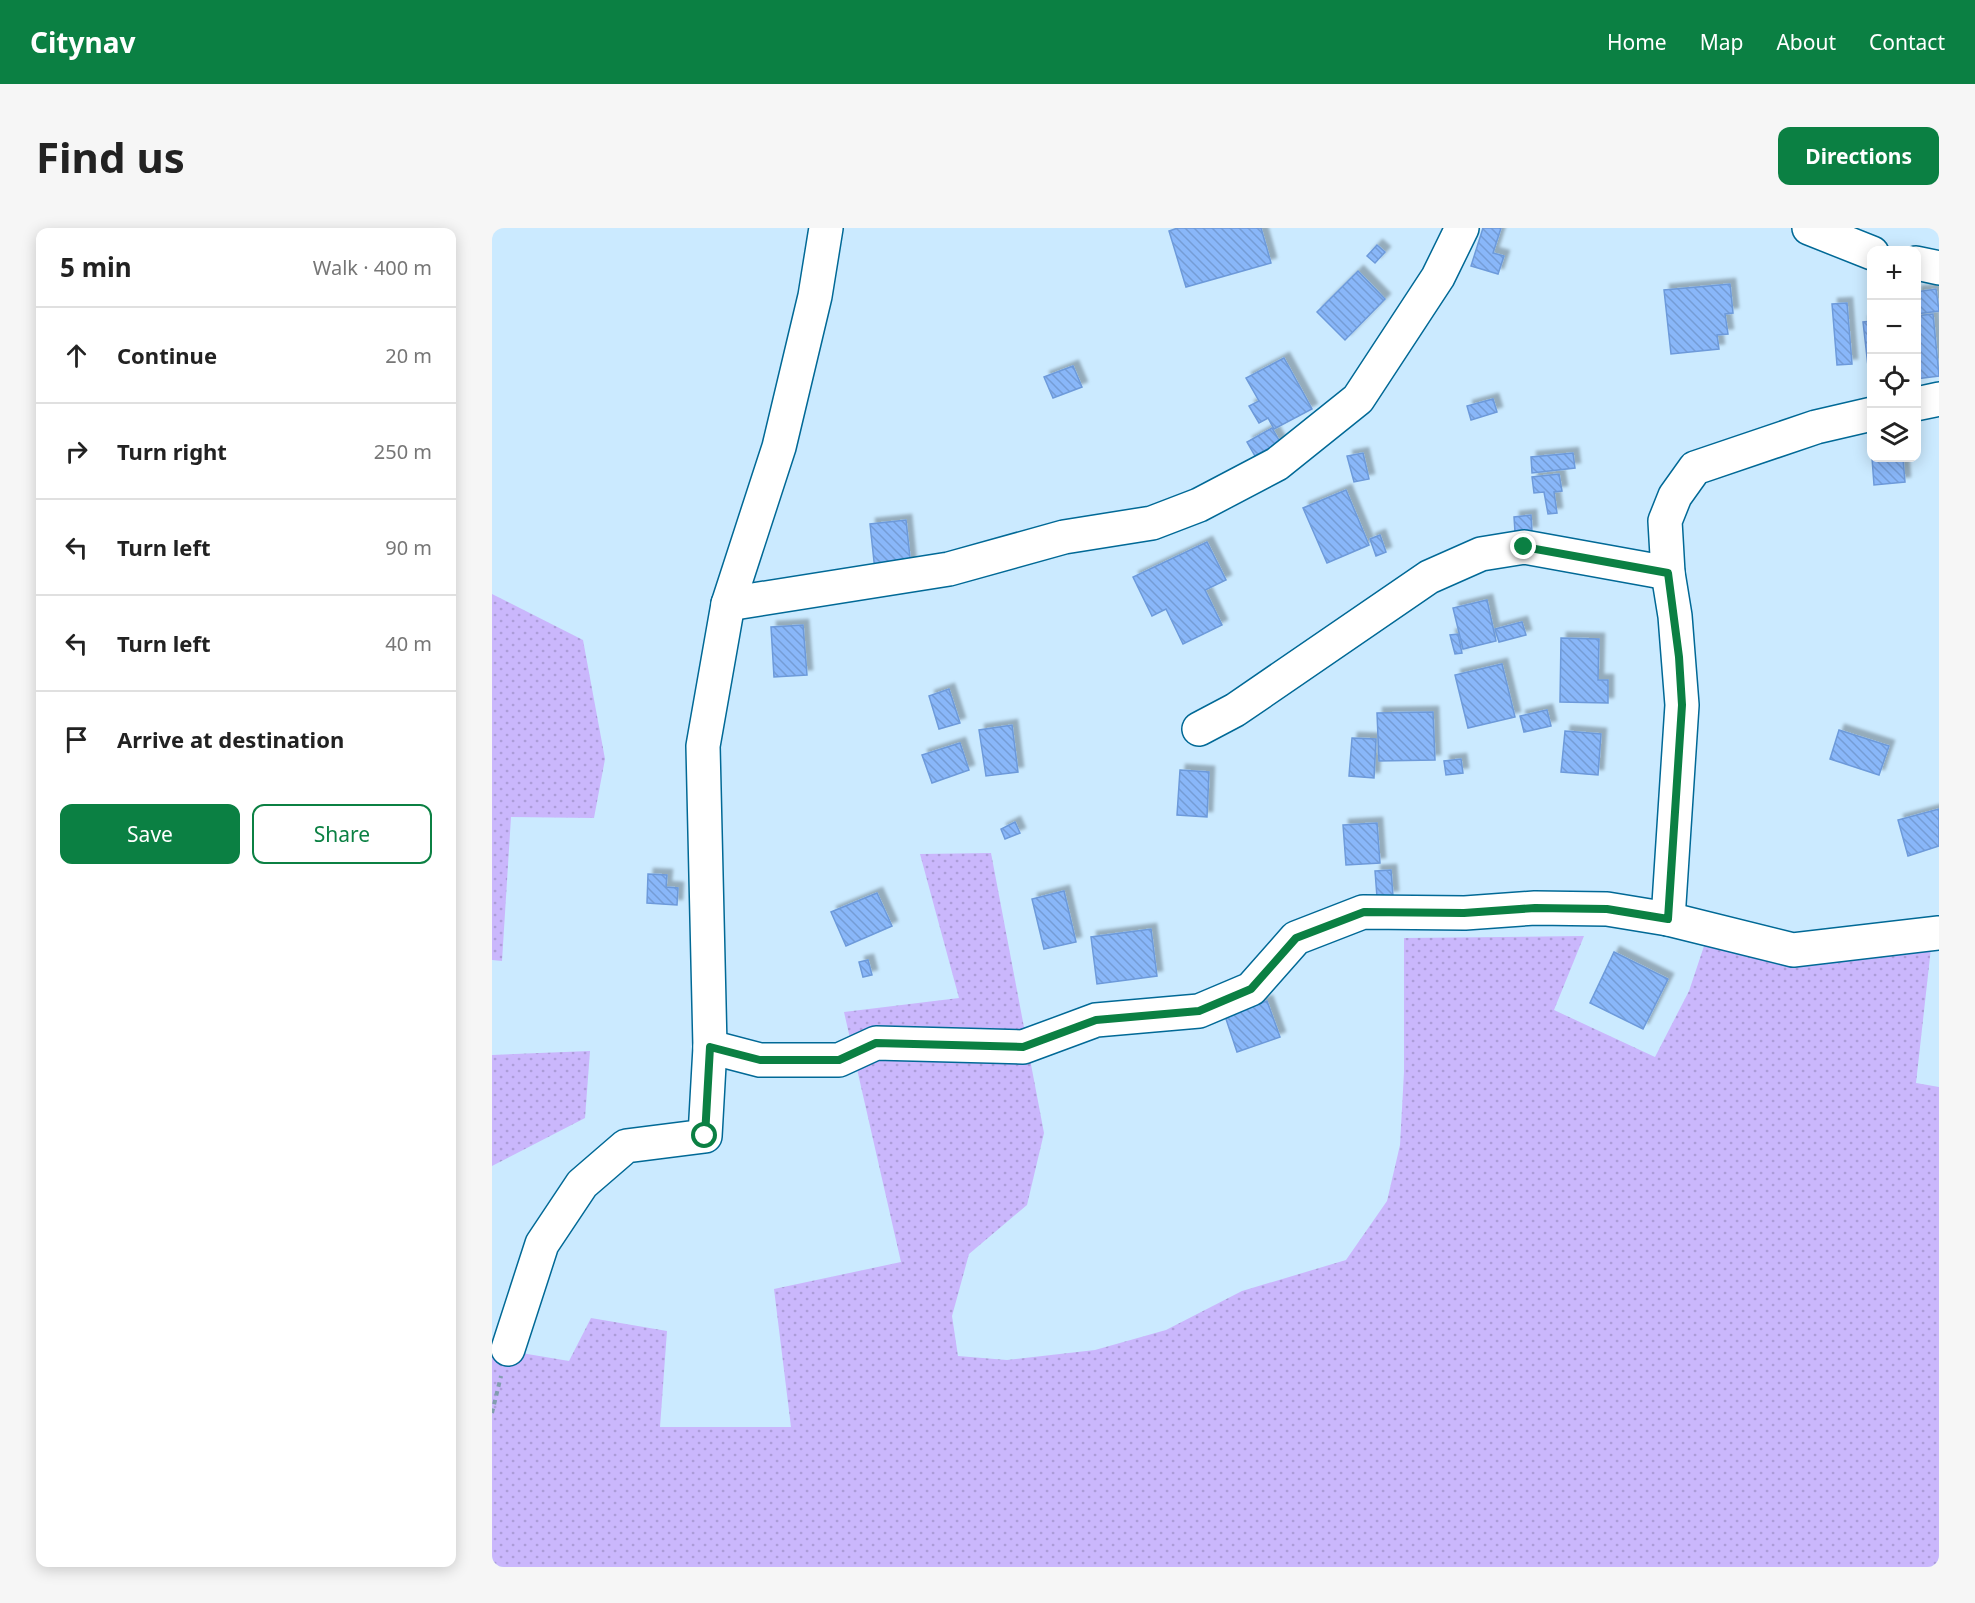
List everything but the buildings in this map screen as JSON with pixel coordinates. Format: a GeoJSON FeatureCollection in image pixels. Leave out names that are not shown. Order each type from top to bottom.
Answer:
{"type":"FeatureCollection","features":[{"type":"Feature","properties":{"kind":"street"},"geometry":{"type":"LineString","coordinates":[[508,1349],[542,1244],[582,1184],[626,1146],[705,1136],[710,1047],[703,746],[728,604],[779,447],[815,296],[826,228]]}},
{"type":"Feature","properties":{"kind":"street"},"geometry":{"type":"LineString","coordinates":[[728,604],[949,570],[1064,537],[1152,523],[1199,505],[1277,465],[1358,399],[1438,277],[1462,228]]}},
{"type":"Feature","properties":{"kind":"street"},"geometry":{"type":"LineString","coordinates":[[1809,228],[1867,251]]}},
{"type":"Feature","properties":{"kind":"street"},"geometry":{"type":"LineString","coordinates":[[1921,264],[1939,268]]}},
{"type":"Feature","properties":{"kind":"street"},"geometry":{"type":"LineString","coordinates":[[1921,403],[1939,399]]}},
{"type":"Feature","properties":{"kind":"street"},"geometry":{"type":"LineString","coordinates":[[1668,919],[1682,705],[1676,626],[1668,573],[1665,520],[1675,496],[1695,468],[1816,427],[1867,415]]}},
{"type":"Feature","properties":{"kind":"street"},"geometry":{"type":"LineString","coordinates":[[1198,729],[1235,710],[1429,577],[1481,554],[1524,547],[1668,573]]}},
{"type":"Feature","properties":{"kind":"street"},"geometry":{"type":"LineString","coordinates":[[710,1047],[760,1060],[839,1060],[876,1043],[1023,1047],[1096,1020],[1199,1011],[1251,989],[1296,938],[1364,912],[1464,913],[1535,908],[1607,909],[1668,919],[1793,950],[1939,933]]}},
{"type":"Feature","properties":{"kind":"path"},"geometry":{"type":"LineString","coordinates":[[492,1413],[508,1349]]}},
{"type":"Feature","properties":{"kind":"shaded area"},"geometry":{"type":"Polygon","coordinates":[[[492,594],[583,640],[605,759],[594,818],[511,817],[502,961],[492,960],[492,594]]]}},
{"type":"Feature","properties":{"kind":"shaded area"},"geometry":{"type":"Polygon","coordinates":[[[991,853],[1044,1133],[1027,1205],[969,1254],[952,1316],[958,1356],[1007,1360],[1095,1350],[1166,1330],[1242,1291],[1346,1260],[1387,1201],[1400,1145],[1404,1072],[1404,938],[1584,936],[1554,1010],[1655,1057],[1689,991],[1706,940],[1932,939],[1916,1083],[1939,1087],[1939,1567],[492,1567],[492,1348],[569,1361],[591,1318],[667,1331],[660,1427],[791,1427],[774,1289],[901,1262],[844,1012],[959,998],[920,854],[991,853]]]}},
{"type":"Feature","properties":{"kind":"shaded area"},"geometry":{"type":"Polygon","coordinates":[[[590,1051],[585,1118],[492,1166],[492,1055],[590,1051]]]}},
{"type":"Feature","properties":{"kind":"route"},"geometry":{"type":"LineString","coordinates":[[705,1136],[710,1047],[760,1060],[839,1060],[876,1043],[1023,1047],[1096,1020],[1199,1011],[1251,989],[1296,938],[1364,912],[1464,913],[1535,908],[1607,909],[1668,919],[1682,705],[1675,616],[1668,573],[1524,547]]}}]}
